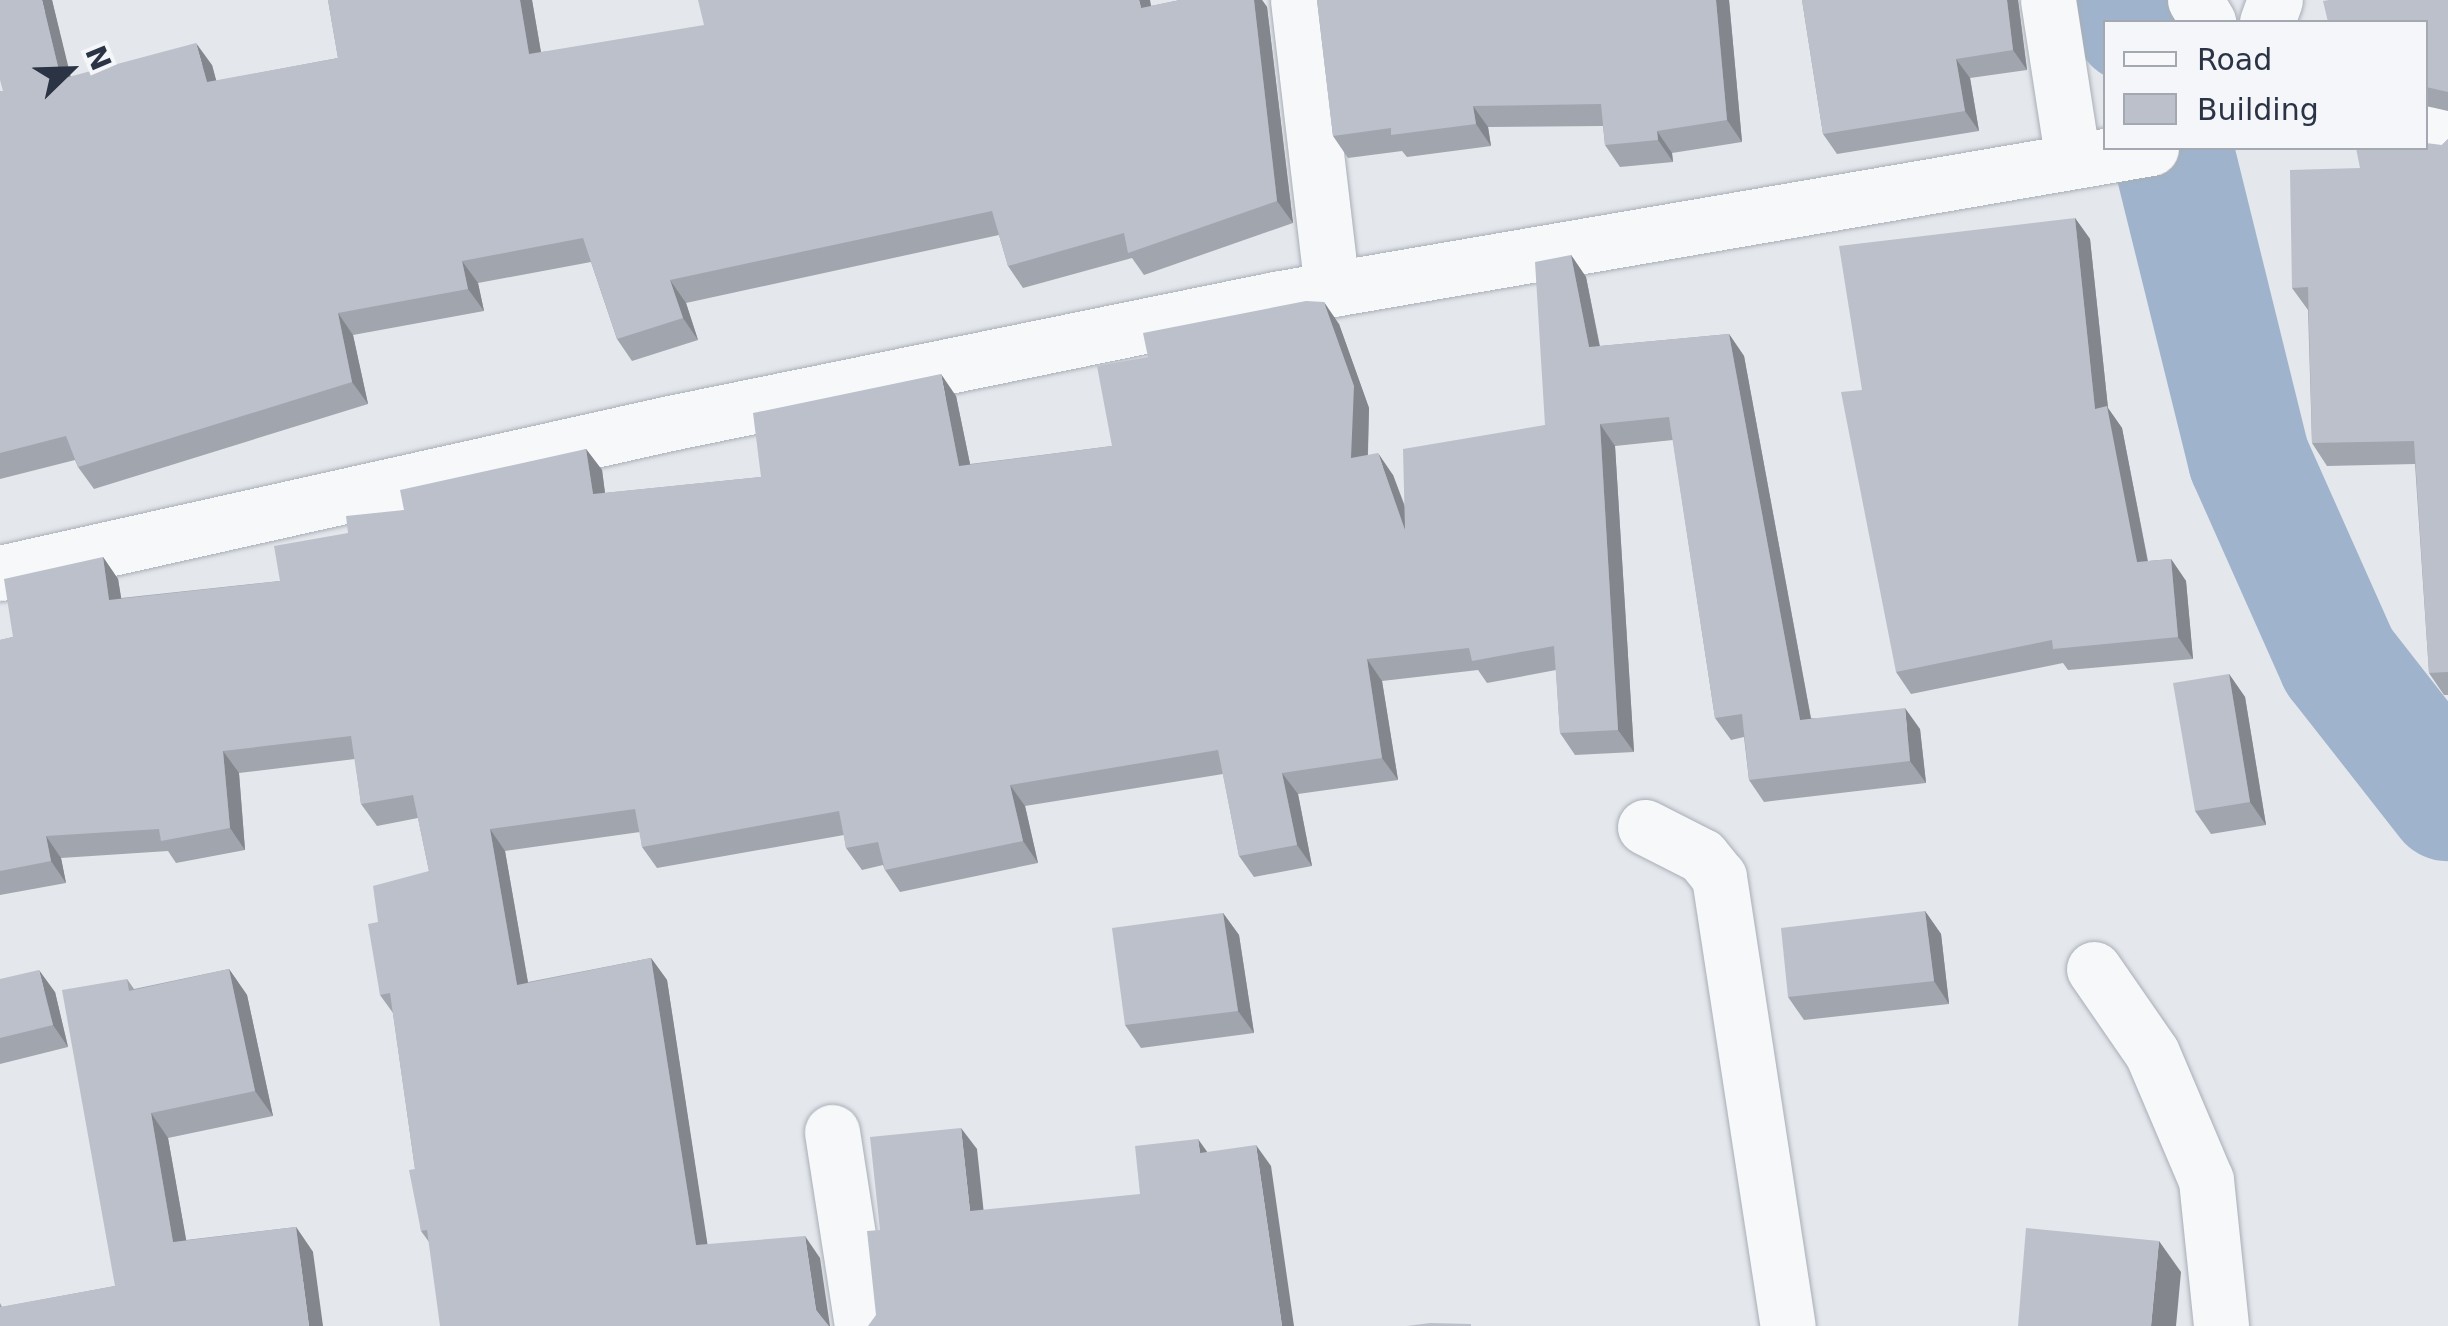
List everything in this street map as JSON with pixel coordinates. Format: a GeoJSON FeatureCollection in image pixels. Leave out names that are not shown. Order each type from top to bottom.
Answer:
{"type":"FeatureCollection","features":[{"type":"Feature","properties":{"kind":"street"},"geometry":{"type":"LineString","coordinates":[[1298,0],[1332,289]]}},
{"type":"Feature","properties":{"kind":"street"},"geometry":{"type":"LineString","coordinates":[[2048,0],[2081,160]]}},
{"type":"Feature","properties":{"kind":"street"},"geometry":{"type":"LineString","coordinates":[[0,573],[670,424],[1332,289],[2140,150]]}},
{"type":"Feature","properties":{"kind":"street"},"geometry":{"type":"LineString","coordinates":[[1645,826],[1702,856],[1719,877],[1788,1326]]}},
{"type":"Feature","properties":{"kind":"street"},"geometry":{"type":"LineString","coordinates":[[2094,969],[2152,1054],[2206,1180],[2222,1326]]}},
{"type":"Feature","properties":{"kind":"street"},"geometry":{"type":"LineString","coordinates":[[832,1132],[862,1326]]}},
{"type":"Feature","properties":{"kind":"building"},"geometry":{"type":"Polygon","coordinates":[[[0,0],[42,0],[61,79],[196,43],[207,82],[338,58],[328,0],[520,0],[529,54],[704,25],[698,0],[1139,0],[1141,8],[1180,0],[1254,0],[1277,201],[1128,253],[1124,233],[1008,266],[992,211],[670,280],[683,318],[617,339],[583,238],[462,261],[468,289],[338,313],[352,382],[78,467],[66,436],[0,453],[0,0]]]}},
{"type":"Feature","properties":{"kind":"building"},"geometry":{"type":"Polygon","coordinates":[[[1317,0],[1716,0],[1727,120],[1657,131],[1658,140],[1605,145],[1601,104],[1473,106],[1476,124],[1391,135],[1391,128],[1333,136],[1317,0]]]}},
{"type":"Feature","properties":{"kind":"building"},"geometry":{"type":"Polygon","coordinates":[[[1802,0],[2007,0],[2013,50],[1956,59],[1965,111],[1823,134],[1802,0]]]}},
{"type":"Feature","properties":{"kind":"building"},"geometry":{"type":"Polygon","coordinates":[[[2448,0],[2448,92],[2428,87],[2428,20],[2328,20],[2323,1],[2448,0]]]}},
{"type":"Feature","properties":{"kind":"building"},"geometry":{"type":"Polygon","coordinates":[[[2448,139],[2448,672],[2429,673],[2414,441],[2312,443],[2308,287],[2292,288],[2290,170],[2360,168],[2356,150],[2428,150],[2428,143],[2442,145],[2448,139]]]}},
{"type":"Feature","properties":{"kind":"building"},"geometry":{"type":"Polygon","coordinates":[[[2075,218],[2095,409],[2107,406],[2137,562],[2171,559],[2178,637],[2053,649],[2052,640],[1896,672],[1841,392],[1862,390],[1839,246],[2075,218]]]}},
{"type":"Feature","properties":{"kind":"building"},"geometry":{"type":"Polygon","coordinates":[[[1571,255],[1589,347],[1729,334],[1800,720],[1905,708],[1910,761],[1749,780],[1742,714],[1715,718],[1669,417],[1600,424],[1618,730],[1560,733],[1554,646],[1472,661],[1469,648],[1367,659],[1382,758],[1282,773],[1297,845],[1239,856],[1218,750],[1010,785],[1023,841],[885,870],[878,842],[846,848],[839,811],[642,847],[635,809],[490,829],[517,985],[651,958],[696,1245],[805,1236],[816,1310],[829,1326],[440,1326],[427,1230],[421,1231],[409,1170],[415,1169],[390,993],[380,995],[368,924],[378,922],[373,886],[429,871],[413,795],[361,804],[351,736],[223,751],[230,828],[161,841],[159,829],[46,836],[51,861],[0,871],[0,640],[13,637],[4,579],[103,557],[109,600],[280,581],[274,546],[348,533],[346,516],[404,510],[400,490],[586,449],[593,494],[761,477],[753,413],[941,374],[959,466],[1112,446],[1097,366],[1148,357],[1143,333],[1306,301],[1324,302],[1354,386],[1351,458],[1378,453],[1405,530],[1403,449],[1545,425],[1535,262],[1571,255]]]}},
{"type":"Feature","properties":{"kind":"building"},"geometry":{"type":"Polygon","coordinates":[[[2229,674],[2250,802],[2195,811],[2173,683],[2229,674]]]}},
{"type":"Feature","properties":{"kind":"building"},"geometry":{"type":"Polygon","coordinates":[[[1925,911],[1934,981],[1788,997],[1781,928],[1925,911]]]}},
{"type":"Feature","properties":{"kind":"building"},"geometry":{"type":"Polygon","coordinates":[[[1223,913],[1238,1011],[1125,1025],[1112,928],[1223,913]]]}},
{"type":"Feature","properties":{"kind":"building"},"geometry":{"type":"Polygon","coordinates":[[[229,969],[255,1091],[151,1113],[173,1242],[296,1227],[309,1326],[0,1326],[0,1307],[115,1286],[62,990],[127,979],[129,991],[229,969]]]}},
{"type":"Feature","properties":{"kind":"building"},"geometry":{"type":"Polygon","coordinates":[[[39,970],[53,1025],[0,1038],[0,979],[39,970]]]}},
{"type":"Feature","properties":{"kind":"building"},"geometry":{"type":"Polygon","coordinates":[[[961,1128],[970,1211],[1140,1194],[1135,1146],[1198,1139],[1200,1153],[1256,1145],[1282,1326],[868,1326],[876,1315],[867,1231],[880,1230],[870,1137],[961,1128]]]}},
{"type":"Feature","properties":{"kind":"building"},"geometry":{"type":"Polygon","coordinates":[[[2026,1228],[2159,1241],[2151,1326],[2018,1326],[2026,1228]]]}},
{"type":"Feature","properties":{"kind":"building"},"geometry":{"type":"Polygon","coordinates":[[[1471,1324],[1471,1326],[1407,1326],[1471,1324]]]}},
{"type":"Feature","properties":{"kind":"waterway"},"geometry":{"type":"LineString","coordinates":[[2123,0],[2133,20]]}},
{"type":"Feature","properties":{"kind":"waterway"},"geometry":{"type":"LineString","coordinates":[[2172,150],[2249,459],[2339,661],[2448,800]]}}]}
